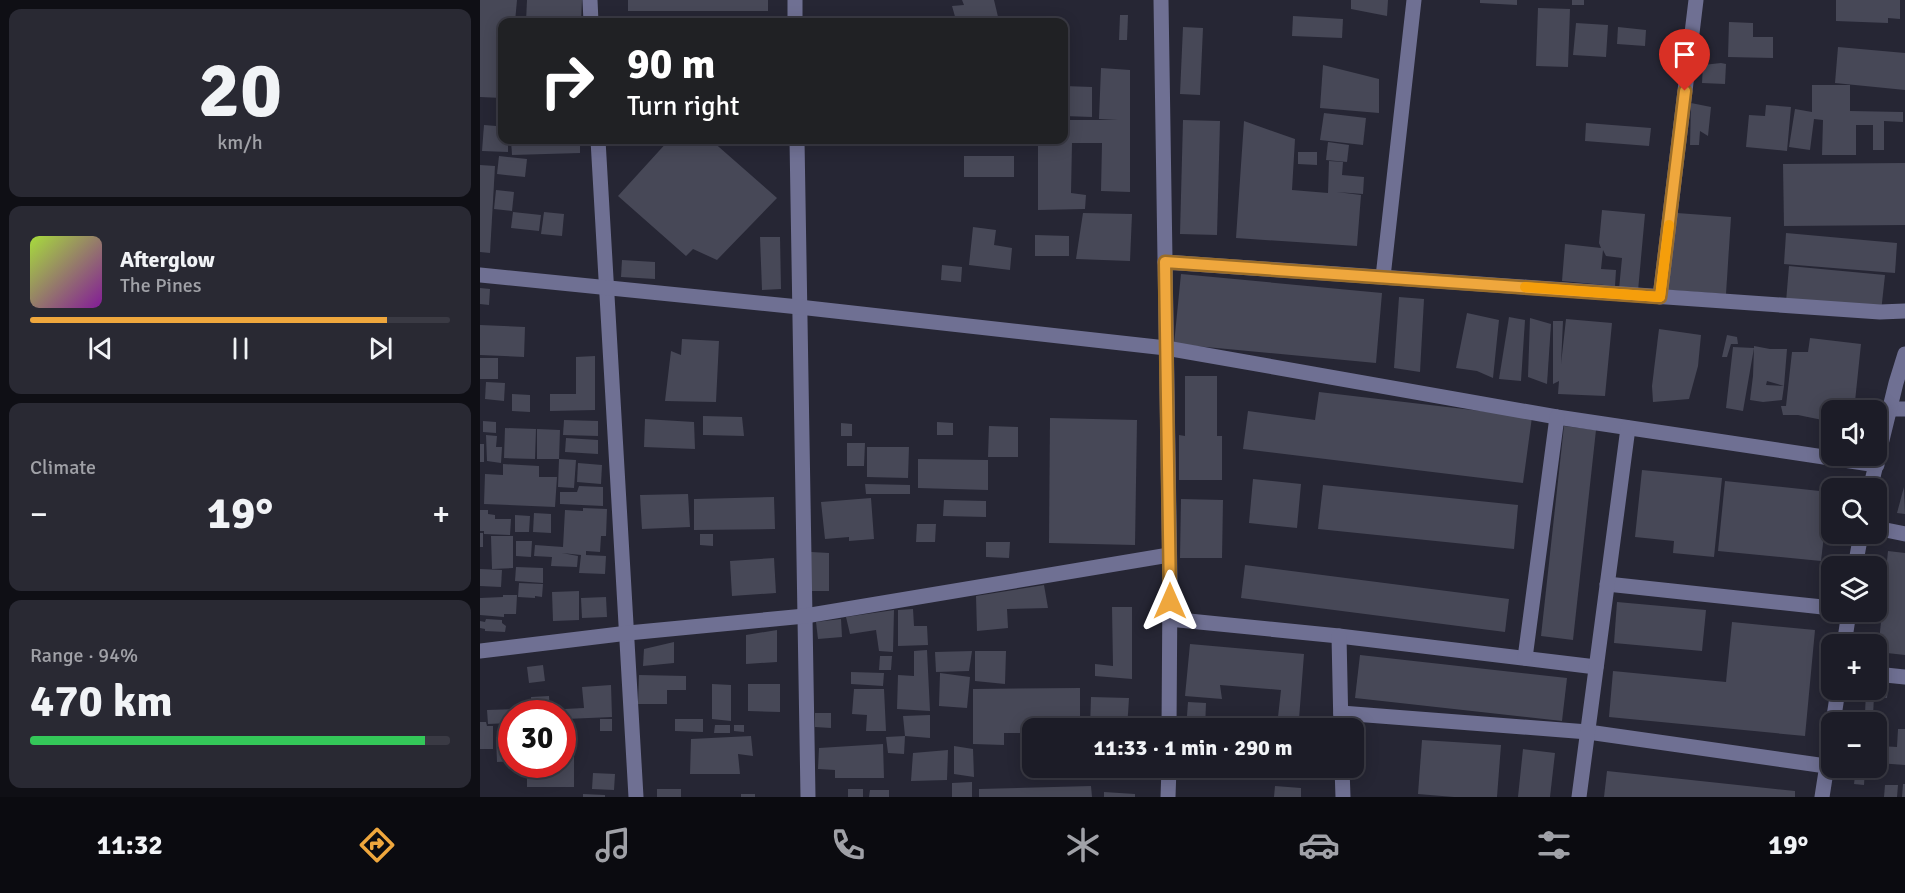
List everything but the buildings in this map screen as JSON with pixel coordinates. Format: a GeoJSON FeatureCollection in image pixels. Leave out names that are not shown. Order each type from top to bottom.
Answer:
{"type":"FeatureCollection","features":[{"type":"Feature","properties":{"kind":"street"},"geometry":{"type":"LineString","coordinates":[[590,0],[591,18]]}},
{"type":"Feature","properties":{"kind":"street"},"geometry":{"type":"LineString","coordinates":[[795,0],[795,18]]}},
{"type":"Feature","properties":{"kind":"street"},"geometry":{"type":"LineString","coordinates":[[1161,0],[1170,619],[1169,718]]}},
{"type":"Feature","properties":{"kind":"street"},"geometry":{"type":"LineString","coordinates":[[1383,278],[1414,0]]}},
{"type":"Feature","properties":{"kind":"street"},"geometry":{"type":"LineString","coordinates":[[1660,297],[1696,0]]}},
{"type":"Feature","properties":{"kind":"street"},"geometry":{"type":"LineString","coordinates":[[597,144],[636,797]]}},
{"type":"Feature","properties":{"kind":"street"},"geometry":{"type":"LineString","coordinates":[[797,144],[807,797]]}},
{"type":"Feature","properties":{"kind":"street"},"geometry":{"type":"LineString","coordinates":[[1165,262],[1880,312],[1905,311]]}},
{"type":"Feature","properties":{"kind":"street"},"geometry":{"type":"LineString","coordinates":[[480,275],[799,307],[1166,348],[1557,417],[1821,457]]}},
{"type":"Feature","properties":{"kind":"street"},"geometry":{"type":"LineString","coordinates":[[1887,437],[1897,409],[1905,354]]}},
{"type":"Feature","properties":{"kind":"street"},"geometry":{"type":"LineString","coordinates":[[1525,658],[1557,417]]}},
{"type":"Feature","properties":{"kind":"street"},"geometry":{"type":"LineString","coordinates":[[1579,797],[1628,428]]}},
{"type":"Feature","properties":{"kind":"street"},"geometry":{"type":"LineString","coordinates":[[1887,530],[1905,534]]}},
{"type":"Feature","properties":{"kind":"street"},"geometry":{"type":"LineString","coordinates":[[480,651],[628,633],[805,616],[1169,555]]}},
{"type":"Feature","properties":{"kind":"street"},"geometry":{"type":"LineString","coordinates":[[1607,584],[1821,607]]}},
{"type":"Feature","properties":{"kind":"street"},"geometry":{"type":"LineString","coordinates":[[1170,619],[1339,636],[1596,667]]}},
{"type":"Feature","properties":{"kind":"street"},"geometry":{"type":"LineString","coordinates":[[1339,636],[1341,718]]}},
{"type":"Feature","properties":{"kind":"street"},"geometry":{"type":"LineString","coordinates":[[1887,675],[1905,677]]}},
{"type":"Feature","properties":{"kind":"street"},"geometry":{"type":"LineString","coordinates":[[1341,713],[1588,732],[1821,765]]}},
{"type":"Feature","properties":{"kind":"street"},"geometry":{"type":"LineString","coordinates":[[1168,778],[1168,797]]}},
{"type":"Feature","properties":{"kind":"street"},"geometry":{"type":"LineString","coordinates":[[1342,778],[1343,797]]}},
{"type":"Feature","properties":{"kind":"street"},"geometry":{"type":"LineString","coordinates":[[1822,797],[1825,778]]}},
{"type":"Feature","properties":{"kind":"slow traffic"},"geometry":{"type":"LineString","coordinates":[[1525,287],[1660,297],[1669,225]]}},
{"type":"Feature","properties":{"kind":"route"},"geometry":{"type":"LineString","coordinates":[[1170,601],[1165,262],[1660,297],[1685,91]]}}]}
